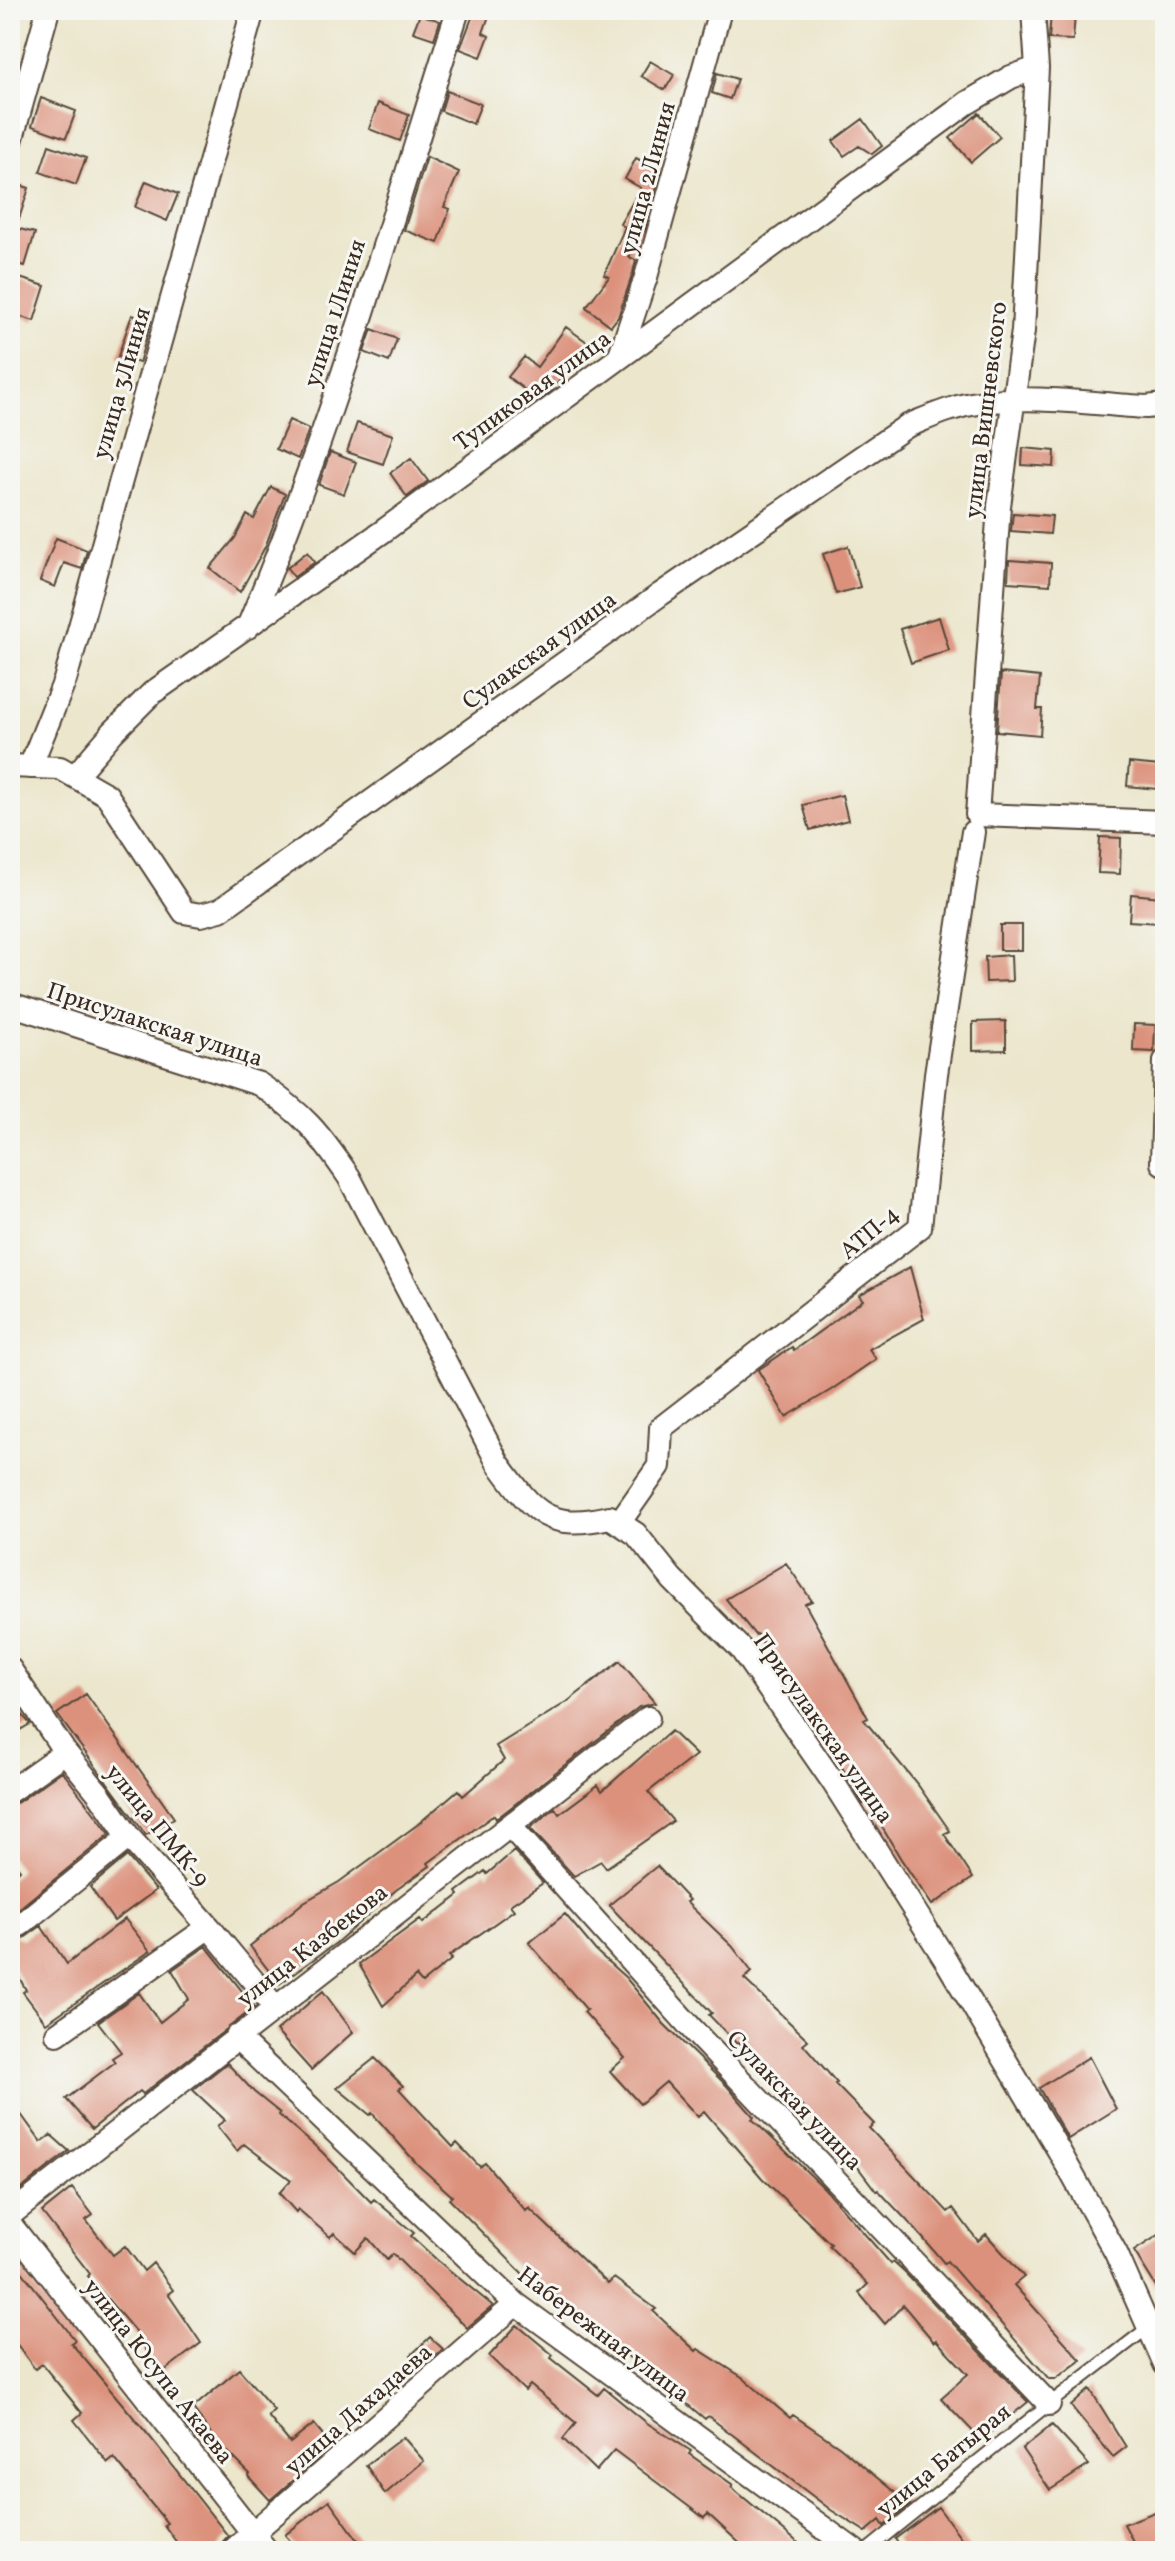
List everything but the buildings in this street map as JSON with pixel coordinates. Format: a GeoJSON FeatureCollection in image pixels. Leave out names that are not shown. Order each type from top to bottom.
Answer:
{"type":"FeatureCollection","features":[{"type":"Feature","properties":{"kind":"street"},"geometry":{"type":"LineString","coordinates":[[10,145],[48,10]]}},
{"type":"Feature","properties":{"kind":"street","name":"улица 3Линия"},"geometry":{"type":"LineString","coordinates":[[20,766],[65,680],[253,10]]}},
{"type":"Feature","properties":{"kind":"street","name":"улица 1Линия"},"geometry":{"type":"LineString","coordinates":[[248,627],[283,545],[354,340],[458,10]]}},
{"type":"Feature","properties":{"kind":"street","name":"улица 2Линия"},"geometry":{"type":"LineString","coordinates":[[619,358],[646,277],[720,10]]}},
{"type":"Feature","properties":{"kind":"street","name":"улица Вишневского"},"geometry":{"type":"LineString","coordinates":[[975,824],[999,506],[1023,331],[1037,68],[1033,10]]}},
{"type":"Feature","properties":{"kind":"street","name":"Тупиковая улица"},"geometry":{"type":"LineString","coordinates":[[75,776],[152,693],[248,627],[967,103],[1011,77],[1037,68]]}},
{"type":"Feature","properties":{"kind":"street","name":"Сулакская улица"},"geometry":{"type":"LineString","coordinates":[[20,766],[60,768],[107,795],[184,912],[201,915],[220,910],[661,594],[907,426],[941,412],[976,403],[1014,399],[1146,407],[1165,405]]}},
{"type":"Feature","properties":{"kind":"street"},"geometry":{"type":"LineString","coordinates":[[975,824],[1165,822]]}},
{"type":"Feature","properties":{"kind":"street","name":"АТП-4"},"geometry":{"type":"LineString","coordinates":[[619,1523],[659,1466],[661,1428],[920,1227],[936,1074],[975,824]]}},
{"type":"Feature","properties":{"kind":"street","name":"Присулакская улица"},"geometry":{"type":"LineString","coordinates":[[10,1004],[259,1084],[291,1105],[319,1132],[349,1177],[441,1348],[498,1463],[524,1498],[556,1522],[585,1523],[610,1517],[636,1534],[672,1579],[741,1649],[833,1782],[947,1962],[1058,2149],[1116,2253],[1165,2364]]}},
{"type":"Feature","properties":{"kind":"street"},"geometry":{"type":"LineString","coordinates":[[1162,1163],[1165,1061]]}},
{"type":"Feature","properties":{"kind":"street","name":"улица ПМК-9"},"geometry":{"type":"LineString","coordinates":[[10,1669],[65,1752],[129,1837],[275,2007]]}},
{"type":"Feature","properties":{"kind":"street","name":"улица Казбекова"},"geometry":{"type":"LineString","coordinates":[[10,2215],[648,1718]]}},
{"type":"Feature","properties":{"kind":"street"},"geometry":{"type":"LineString","coordinates":[[10,1791],[65,1752]]}},
{"type":"Feature","properties":{"kind":"street","name":"Сулакская улица"},"geometry":{"type":"LineString","coordinates":[[510,1826],[702,2040],[1049,2404]]}},
{"type":"Feature","properties":{"kind":"street"},"geometry":{"type":"LineString","coordinates":[[20,1925],[129,1837]]}},
{"type":"Feature","properties":{"kind":"street"},"geometry":{"type":"LineString","coordinates":[[57,2034],[209,1927]]}},
{"type":"Feature","properties":{"kind":"street","name":"Набережная улица"},"geometry":{"type":"LineString","coordinates":[[236,2037],[516,2304],[855,2551]]}},
{"type":"Feature","properties":{"kind":"street","name":"улица Юсупа Акаева"},"geometry":{"type":"LineString","coordinates":[[10,2224],[260,2543]]}},
{"type":"Feature","properties":{"kind":"street","name":"улица Дахадаева"},"geometry":{"type":"LineString","coordinates":[[232,2551],[260,2543],[516,2304]]}},
{"type":"Feature","properties":{"kind":"lane","name":"улица Батырая"},"geometry":{"type":"LineString","coordinates":[[866,2551],[1149,2327]]}}]}
